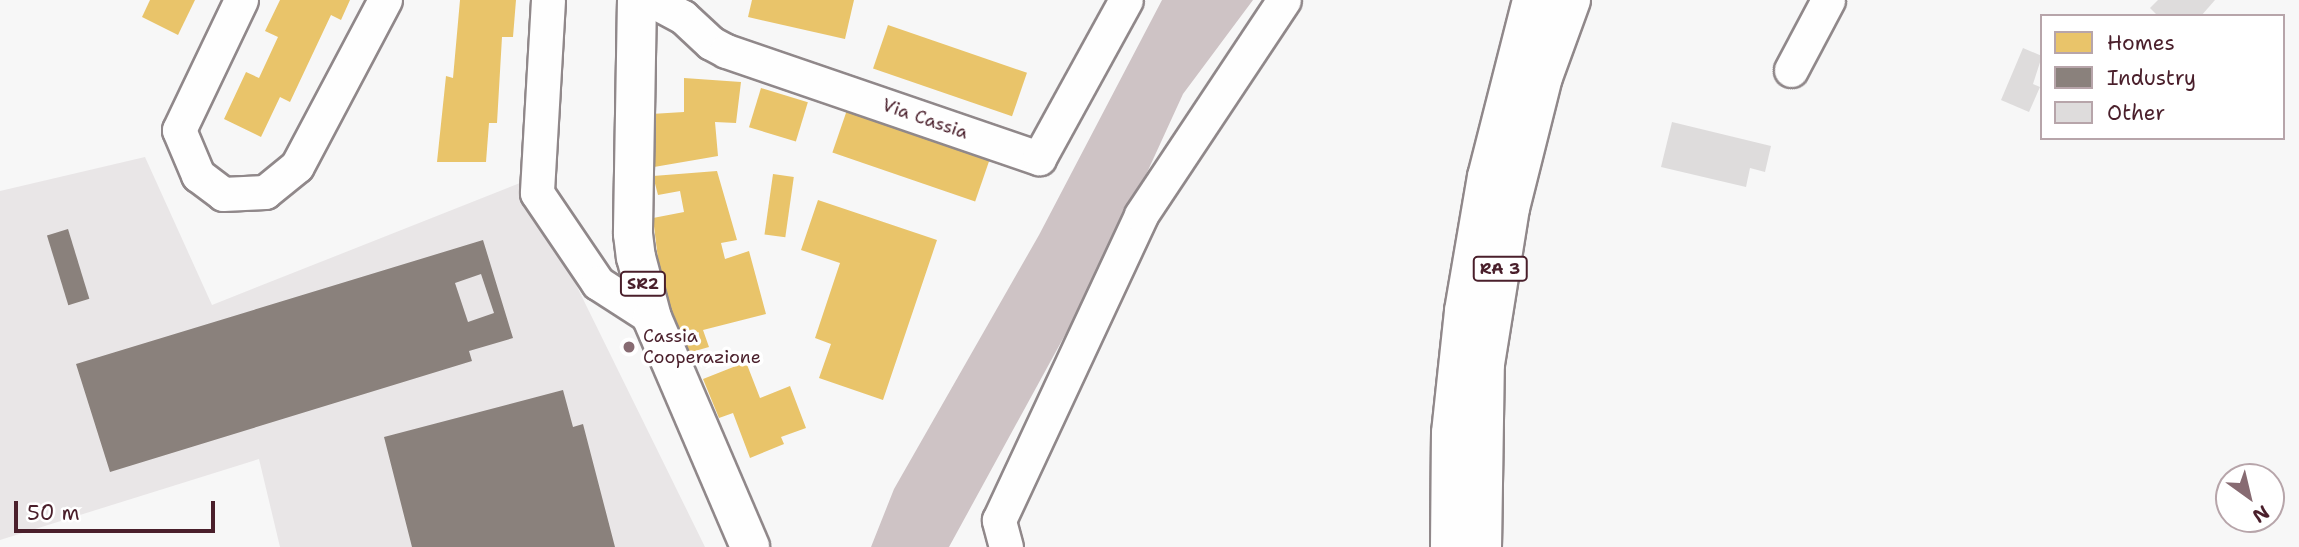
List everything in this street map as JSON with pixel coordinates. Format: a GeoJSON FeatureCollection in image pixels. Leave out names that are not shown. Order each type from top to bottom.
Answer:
{"type":"FeatureCollection","features":[{"type":"Feature","properties":{"kind":"main road","name":"SR2"},"geometry":{"type":"LineString","coordinates":[[637,0],[634,234],[652,318],[750,547]]}},
{"type":"Feature","properties":{"kind":"main road","name":"RA 3"},"geometry":{"type":"LineString","coordinates":[[1450,547],[1451,433],[1464,311],[1487,177],[1532,0]]}},
{"type":"Feature","properties":{"kind":"main road","name":"RA 3"},"geometry":{"type":"LineString","coordinates":[[1482,547],[1485,364],[1508,220],[1543,77],[1571,0]]}},
{"type":"Feature","properties":{"kind":"street"},"geometry":{"type":"LineString","coordinates":[[241,0],[179,130],[198,175],[223,194],[265,192],[297,166],[385,0]]}},
{"type":"Feature","properties":{"kind":"street"},"geometry":{"type":"LineString","coordinates":[[548,0],[537,193],[598,283],[652,318]]}},
{"type":"Feature","properties":{"kind":"street","name":"Via Cassia"},"geometry":{"type":"LineString","coordinates":[[651,0],[682,17],[711,43],[726,51],[1039,158],[1126,0]]}},
{"type":"Feature","properties":{"kind":"street"},"geometry":{"type":"LineString","coordinates":[[1006,547],[999,520],[1142,215],[1284,0]]}},
{"type":"Feature","properties":{"kind":"street"},"geometry":{"type":"LineString","coordinates":[[1791,69],[1828,0]]}},
{"type":"Feature","properties":{"kind":"shaded area"},"geometry":{"type":"Polygon","coordinates":[[[1162,0],[1253,0],[1183,94],[1112,249],[949,547],[871,547],[894,489],[1039,235],[1162,0]]]}},
{"type":"Feature","properties":{"kind":"shaded area"},"geometry":{"type":"Polygon","coordinates":[[[145,157],[212,305],[525,181],[705,547],[280,547],[259,459],[0,540],[0,191],[145,157]]]}},
{"type":"Feature","properties":{"kind":"building: Homes"},"geometry":{"type":"Polygon","coordinates":[[[150,0],[195,0],[178,35],[142,17],[150,0]]]}},
{"type":"Feature","properties":{"kind":"building: Homes"},"geometry":{"type":"Polygon","coordinates":[[[280,0],[350,0],[341,20],[331,15],[290,102],[280,97],[261,137],[224,119],[246,72],[259,78],[278,37],[265,31],[280,0]]]}},
{"type":"Feature","properties":{"kind":"building: Homes"},"geometry":{"type":"Polygon","coordinates":[[[460,0],[516,0],[513,37],[502,37],[497,123],[489,123],[486,162],[437,162],[446,76],[453,78],[460,0]]]}},
{"type":"Feature","properties":{"kind":"building: Homes"},"geometry":{"type":"Polygon","coordinates":[[[752,0],[854,0],[845,39],[748,17],[752,0]]]}},
{"type":"Feature","properties":{"kind":"building: Homes"},"geometry":{"type":"Polygon","coordinates":[[[888,25],[1027,73],[1012,116],[873,68],[888,25]]]}},
{"type":"Feature","properties":{"kind":"building: Homes"},"geometry":{"type":"Polygon","coordinates":[[[684,78],[741,82],[736,123],[715,122],[718,156],[654,167],[651,114],[684,112],[684,78]]]}},
{"type":"Feature","properties":{"kind":"building: Homes"},"geometry":{"type":"Polygon","coordinates":[[[761,88],[808,102],[796,142],[749,127],[761,88]]]}},
{"type":"Feature","properties":{"kind":"building: Homes"},"geometry":{"type":"Polygon","coordinates":[[[848,107],[991,156],[975,202],[832,152],[848,107]]]}},
{"type":"Feature","properties":{"kind":"building: Homes"},"geometry":{"type":"Polygon","coordinates":[[[717,171],[737,240],[721,243],[725,259],[749,251],[766,314],[703,330],[709,347],[688,353],[662,292],[653,218],[684,212],[680,191],[658,195],[653,176],[717,171]]]}},
{"type":"Feature","properties":{"kind":"building: Homes"},"geometry":{"type":"Polygon","coordinates":[[[773,174],[794,177],[785,237],[765,234],[773,174]]]}},
{"type":"Feature","properties":{"kind":"building: Homes"},"geometry":{"type":"Polygon","coordinates":[[[818,200],[937,240],[883,400],[819,378],[831,344],[815,338],[840,263],[801,250],[818,200]]]}},
{"type":"Feature","properties":{"kind":"building: Homes"},"geometry":{"type":"Polygon","coordinates":[[[746,362],[760,398],[790,386],[806,428],[781,437],[784,444],[750,458],[733,413],[719,418],[703,379],[746,362]]]}},
{"type":"Feature","properties":{"kind":"building: Industry"},"geometry":{"type":"Polygon","coordinates":[[[68,229],[89,299],[68,305],[47,235],[68,229]]]}},
{"type":"Feature","properties":{"kind":"building: Industry"},"geometry":{"type":"Polygon","coordinates":[[[483,240],[513,338],[469,351],[472,361],[110,472],[76,364],[483,240]],[[481,274],[455,283],[468,322],[494,313],[481,274]]]}},
{"type":"Feature","properties":{"kind":"building: Industry"},"geometry":{"type":"Polygon","coordinates":[[[563,390],[573,427],[583,424],[615,547],[412,547],[384,437],[563,390]]]}},
{"type":"Feature","properties":{"kind":"building: Other"},"geometry":{"type":"Polygon","coordinates":[[[2158,0],[2215,0],[2203,14],[2156,14],[2150,8],[2158,0]]]}},
{"type":"Feature","properties":{"kind":"building: Other"},"geometry":{"type":"Polygon","coordinates":[[[2023,48],[2040,55],[2033,84],[2040,87],[2029,112],[2001,100],[2023,48]]]}},
{"type":"Feature","properties":{"kind":"building: Other"},"geometry":{"type":"Polygon","coordinates":[[[1672,122],[1771,146],[1765,172],[1750,168],[1746,187],[1661,167],[1672,122]]]}},
{"type":"Feature","properties":{"kind":"place","name":"Cassia Cooperazione"},"geometry":{"type":"Point","coordinates":[629,347]}}]}
